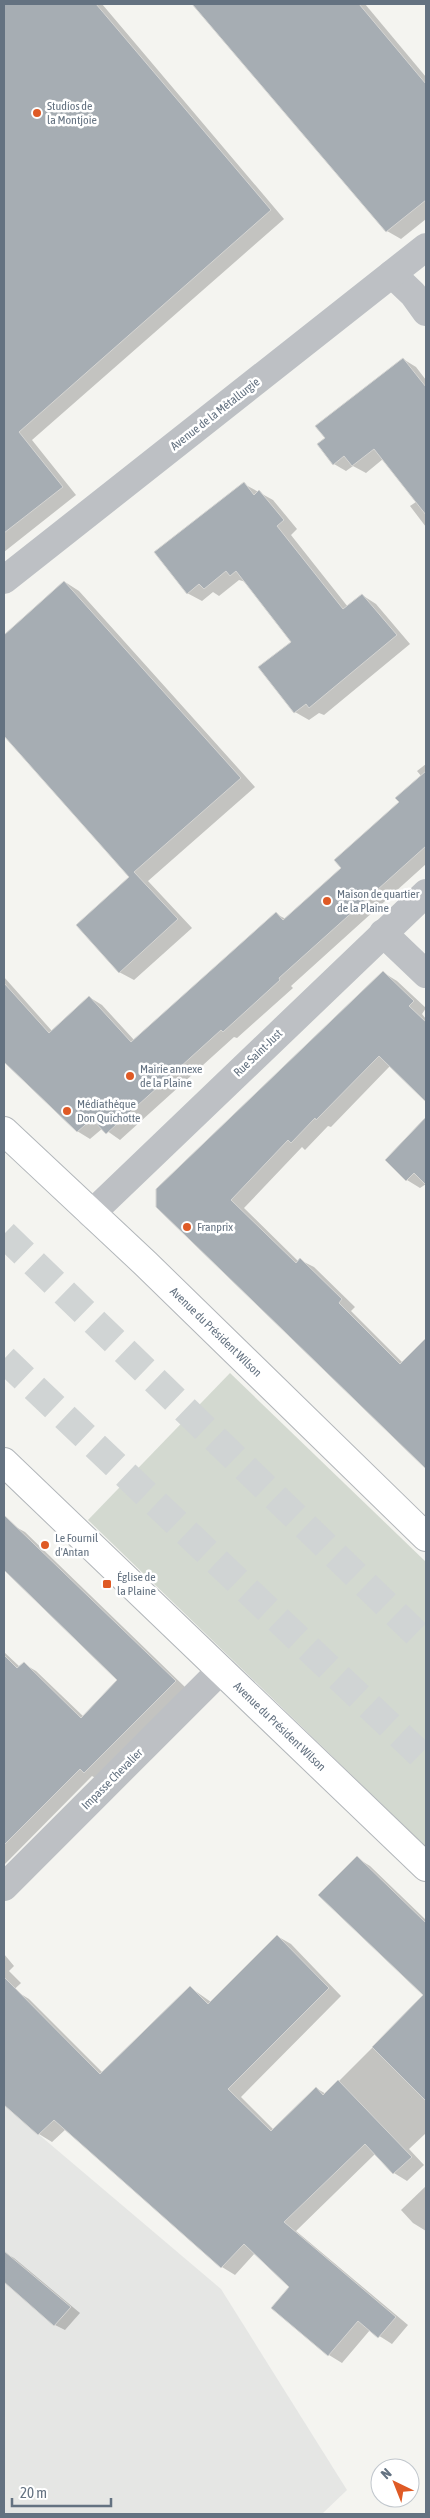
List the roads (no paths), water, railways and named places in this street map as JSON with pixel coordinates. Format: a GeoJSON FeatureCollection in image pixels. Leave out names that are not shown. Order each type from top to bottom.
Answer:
{"type":"FeatureCollection","features":[{"type":"Feature","properties":{"kind":"main road","name":"Avenue du Président Wilson"},"geometry":{"type":"LineString","coordinates":[[4,1131],[160,1277],[426,1537]]}},
{"type":"Feature","properties":{"kind":"main road","name":"Avenue du Président Wilson"},"geometry":{"type":"LineString","coordinates":[[4,1462],[426,1867]]}},
{"type":"Feature","properties":{"kind":"street","name":"Avenue de la Métallurgie"},"geometry":{"type":"LineString","coordinates":[[4,580],[426,247]]}},
{"type":"Feature","properties":{"kind":"street"},"geometry":{"type":"LineString","coordinates":[[392,274],[426,312]]}},
{"type":"Feature","properties":{"kind":"street","name":"Rue Saint-Just"},"geometry":{"type":"LineString","coordinates":[[91,1214],[426,893]]}},
{"type":"Feature","properties":{"kind":"street"},"geometry":{"type":"LineString","coordinates":[[383,933],[426,974]]}},
{"type":"Feature","properties":{"kind":"street","name":"Impasse Chevalier"},"geometry":{"type":"LineString","coordinates":[[4,1887],[221,1670]]}},
{"type":"Feature","properties":{"kind":"tunnel"},"geometry":{"type":"LineString","coordinates":[[4,1234],[426,1643]]}},
{"type":"Feature","properties":{"kind":"tunnel"},"geometry":{"type":"LineString","coordinates":[[4,1359],[426,1760]]}},
{"type":"Feature","properties":{"kind":"place","name":"Studios de la Montjoie"},"geometry":{"type":"Point","coordinates":[37,113]}},
{"type":"Feature","properties":{"kind":"place","name":"Maison de quartier de la Plaine"},"geometry":{"type":"Point","coordinates":[327,901]}},
{"type":"Feature","properties":{"kind":"place","name":"Mairie annexe de la Plaine"},"geometry":{"type":"Point","coordinates":[130,1076]}},
{"type":"Feature","properties":{"kind":"place","name":"Médiathèque Don Quichotte"},"geometry":{"type":"Point","coordinates":[67,1111]}},
{"type":"Feature","properties":{"kind":"place","name":"Franprix"},"geometry":{"type":"Point","coordinates":[187,1227]}},
{"type":"Feature","properties":{"kind":"place","name":"Le Fournil d'Antan"},"geometry":{"type":"Point","coordinates":[45,1545]}},
{"type":"Feature","properties":{"kind":"place","name":"Église de la Plaine"},"geometry":{"type":"Point","coordinates":[107,1584]}}]}
